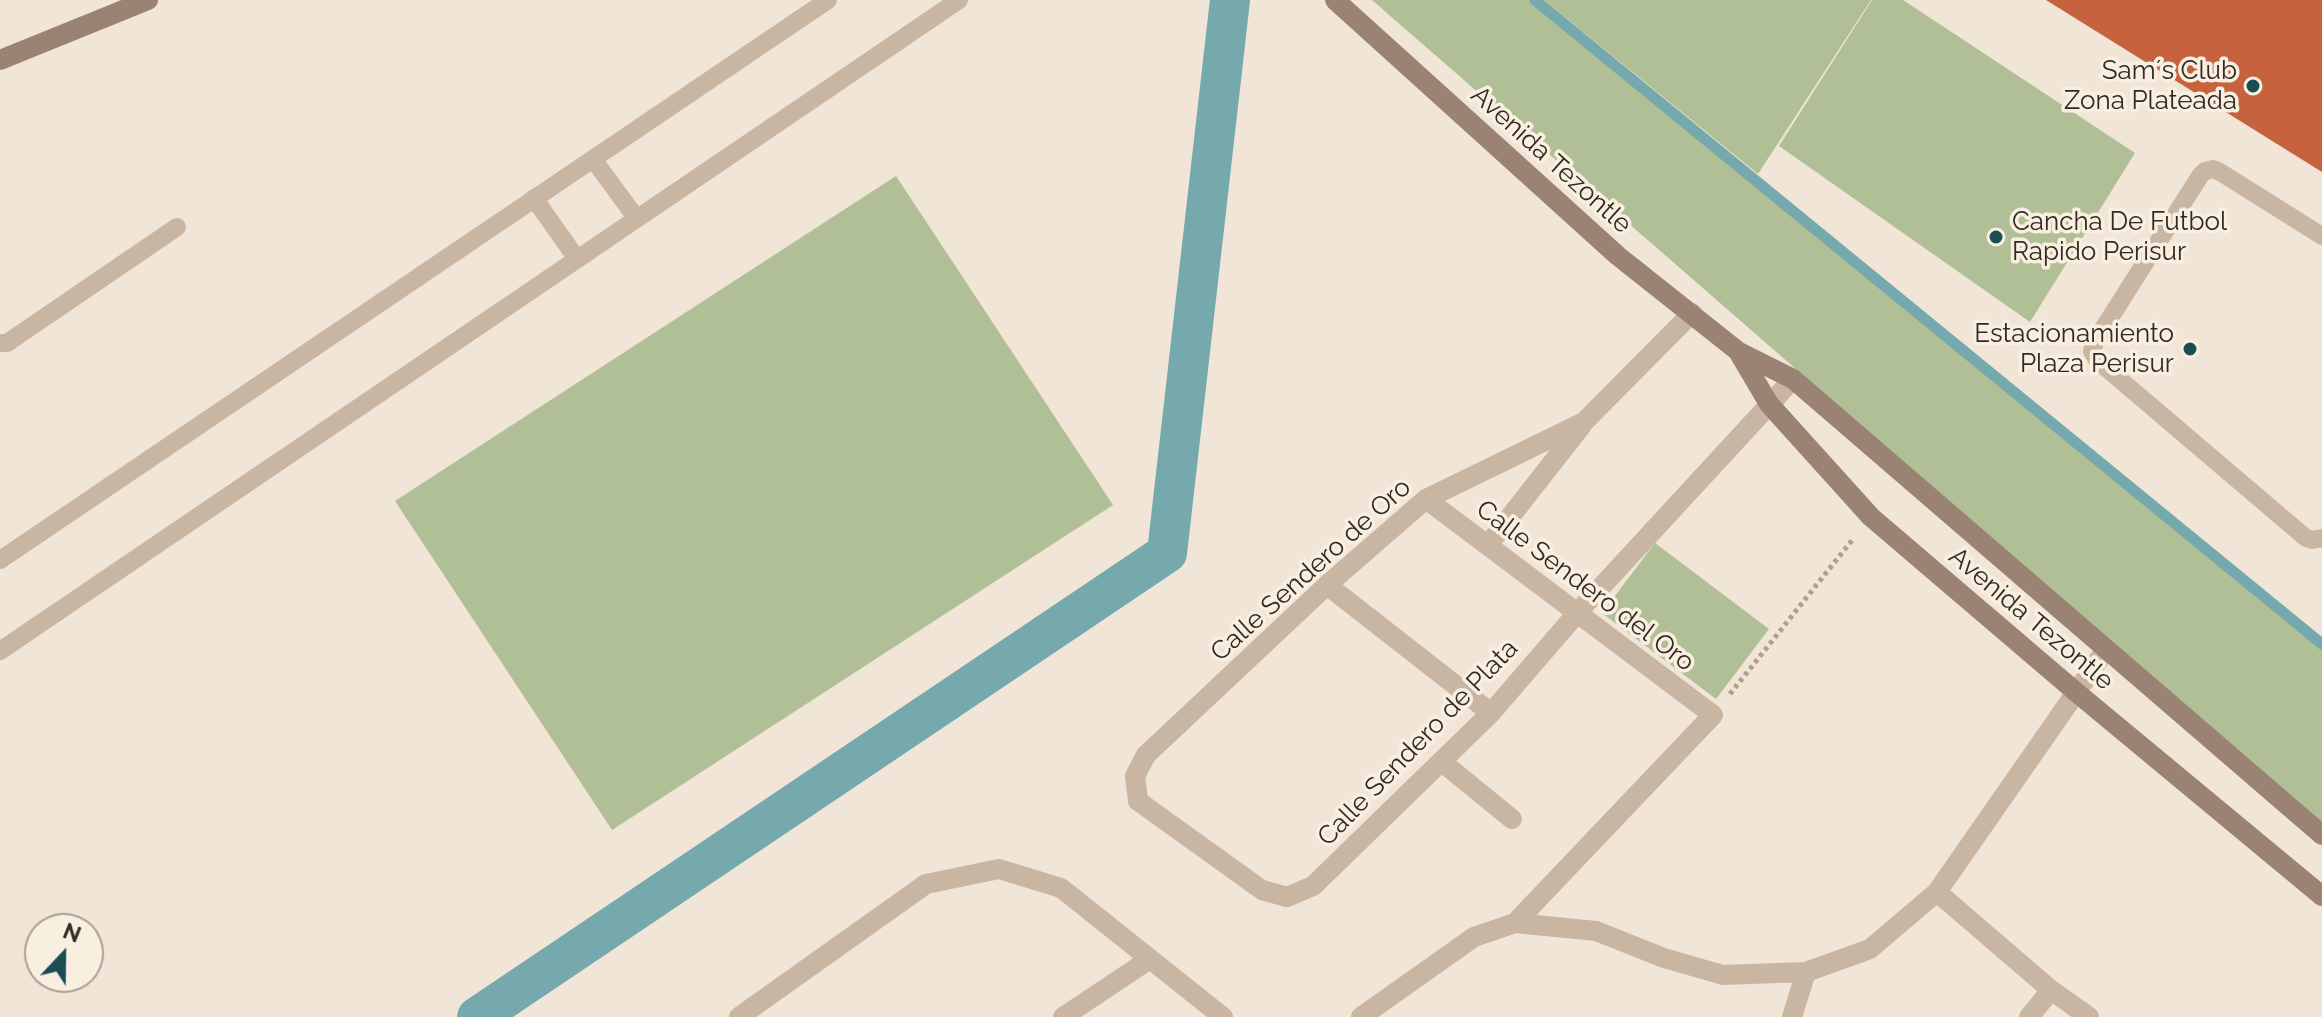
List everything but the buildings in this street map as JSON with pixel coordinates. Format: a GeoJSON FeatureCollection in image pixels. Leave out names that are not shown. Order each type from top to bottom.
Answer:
{"type":"FeatureCollection","features":[{"type":"Feature","properties":{"kind":"street"},"geometry":{"type":"LineString","coordinates":[[0,60],[148,0]]}},
{"type":"Feature","properties":{"kind":"street","name":"Avenida Tezontle"},"geometry":{"type":"LineString","coordinates":[[1335,0],[1618,256],[1739,352],[1793,379],[2322,835]]}},
{"type":"Feature","properties":{"kind":"street","name":"Calle Sendero de Oro"},"geometry":{"type":"LineString","coordinates":[[1287,897],[1262,890],[1138,801],[1135,776],[1146,755],[1327,585],[1426,499],[1584,422],[1692,313]]}},
{"type":"Feature","properties":{"kind":"street","name":"Avenida Tezontle"},"geometry":{"type":"LineString","coordinates":[[1739,352],[1769,404],[1871,517],[2322,896]]}},
{"type":"Feature","properties":{"kind":"street","name":"Calle Sendero de Plata"},"geometry":{"type":"LineString","coordinates":[[1287,897],[1313,886],[1491,713],[1578,612],[1793,379]]}},
{"type":"Feature","properties":{"kind":"street"},"geometry":{"type":"LineString","coordinates":[[1488,545],[1584,422]]}},
{"type":"Feature","properties":{"kind":"street","name":"Calle Sendero del Oro"},"geometry":{"type":"LineString","coordinates":[[1426,499],[1713,715]]}},
{"type":"Feature","properties":{"kind":"street"},"geometry":{"type":"LineString","coordinates":[[1327,585],[1491,713]]}},
{"type":"Feature","properties":{"kind":"street"},"geometry":{"type":"LineString","coordinates":[[1361,1017],[1474,937],[1515,923],[1596,931],[1664,958],[1723,975],[1806,972],[1870,949],[1937,892],[2107,648]]}},
{"type":"Feature","properties":{"kind":"street"},"geometry":{"type":"LineString","coordinates":[[1515,923],[1713,715]]}},
{"type":"Feature","properties":{"kind":"street"},"geometry":{"type":"LineString","coordinates":[[1442,762],[1512,819]]}},
{"type":"Feature","properties":{"kind":"street"},"geometry":{"type":"LineString","coordinates":[[739,1017],[926,884],[999,869],[1061,888],[1223,1017]]}},
{"type":"Feature","properties":{"kind":"street"},"geometry":{"type":"LineString","coordinates":[[1937,892],[2051,990],[2089,1017]]}},
{"type":"Feature","properties":{"kind":"street"},"geometry":{"type":"LineString","coordinates":[[1063,1017],[1150,959]]}},
{"type":"Feature","properties":{"kind":"street"},"geometry":{"type":"LineString","coordinates":[[1792,1017],[1806,972]]}},
{"type":"Feature","properties":{"kind":"street"},"geometry":{"type":"LineString","coordinates":[[2029,1017],[2051,990]]}},
{"type":"Feature","properties":{"kind":"lane"},"geometry":{"type":"LineString","coordinates":[[0,560],[828,0]]}},
{"type":"Feature","properties":{"kind":"lane"},"geometry":{"type":"LineString","coordinates":[[0,651],[959,0]]}},
{"type":"Feature","properties":{"kind":"lane"},"geometry":{"type":"LineString","coordinates":[[593,159],[637,219]]}},
{"type":"Feature","properties":{"kind":"lane"},"geometry":{"type":"LineString","coordinates":[[2322,236],[2220,172],[2213,169],[2205,171],[2096,340],[2092,351],[2098,361],[2306,538],[2322,538]]}},
{"type":"Feature","properties":{"kind":"lane"},"geometry":{"type":"LineString","coordinates":[[534,198],[577,259]]}},
{"type":"Feature","properties":{"kind":"lane"},"geometry":{"type":"LineString","coordinates":[[0,343],[7,343],[177,227]]}},
{"type":"Feature","properties":{"kind":"path"},"geometry":{"type":"LineString","coordinates":[[1713,715],[1871,517]]}},
{"type":"Feature","properties":{"kind":"green space"},"geometry":{"type":"Polygon","coordinates":[[[1372,0],[1535,0],[2322,643],[2322,827],[1372,0]]]}},
{"type":"Feature","properties":{"kind":"green space"},"geometry":{"type":"Polygon","coordinates":[[[1544,0],[1871,0],[1758,174],[1544,0]]]}},
{"type":"Feature","properties":{"kind":"green space","name":"Cancha De Futbol Rapido Perisur"},"geometry":{"type":"Polygon","coordinates":[[[1872,0],[1903,0],[2135,153],[2030,322],[1779,146],[1872,0]]]}},
{"type":"Feature","properties":{"kind":"green space"},"geometry":{"type":"Polygon","coordinates":[[[896,176],[1113,505],[612,830],[395,501],[896,176]]]}},
{"type":"Feature","properties":{"kind":"green space"},"geometry":{"type":"Polygon","coordinates":[[[1655,543],[1769,629],[1716,699],[1602,613],[1655,543]]]}},
{"type":"Feature","properties":{"kind":"waterway"},"geometry":{"type":"LineString","coordinates":[[477,1017],[1167,553],[1230,0]]}},
{"type":"Feature","properties":{"kind":"waterway"},"geometry":{"type":"LineString","coordinates":[[1535,0],[2322,644]]}},
{"type":"Feature","properties":{"kind":"place","name":"Sam´s Club Zona Plateada"},"geometry":{"type":"Point","coordinates":[2253,86]}},
{"type":"Feature","properties":{"kind":"place","name":"Cancha De Futbol Rapido Perisur"},"geometry":{"type":"Point","coordinates":[1996,237]}},
{"type":"Feature","properties":{"kind":"place","name":"Estacionamiento Plaza Perisur"},"geometry":{"type":"Point","coordinates":[2190,349]}}]}
